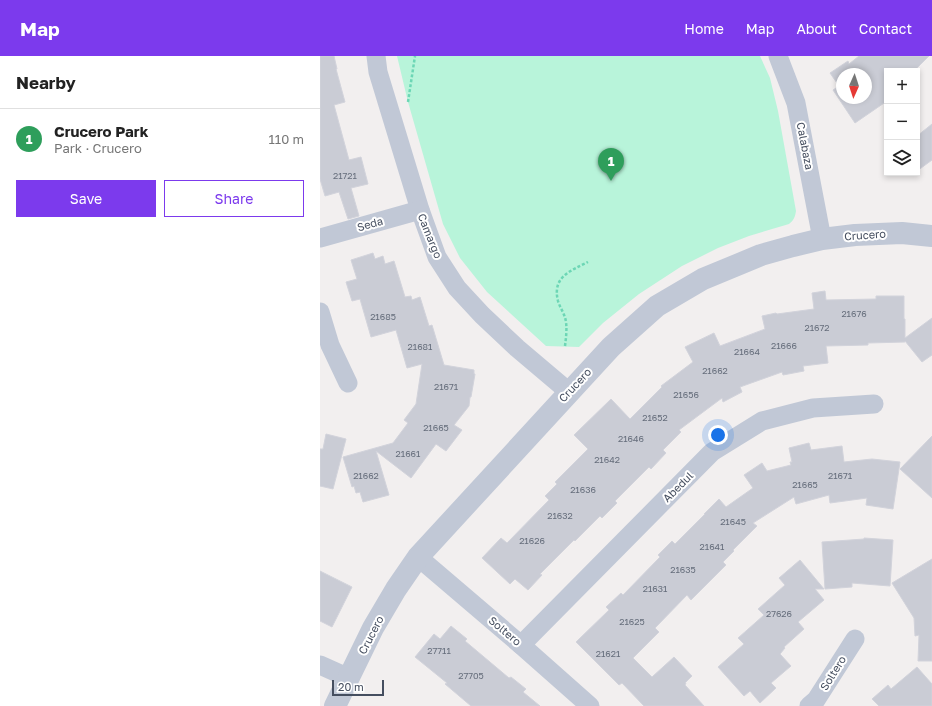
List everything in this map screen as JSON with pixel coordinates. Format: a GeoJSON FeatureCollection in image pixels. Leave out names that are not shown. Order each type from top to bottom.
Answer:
{"type":"FeatureCollection","features":[{"type":"Feature","properties":{"kind":"street","name":"Camargo"},"geometry":{"type":"LineString","coordinates":[[376,56],[378,72],[420,210],[437,256],[457,288],[482,315],[517,348],[569,392]]}},
{"type":"Feature","properties":{"kind":"street","name":"Calabaza"},"geometry":{"type":"LineString","coordinates":[[782,57],[796,103],[822,239]]}},
{"type":"Feature","properties":{"kind":"street","name":"Seda"},"geometry":{"type":"LineString","coordinates":[[320,238],[420,210]]}},
{"type":"Feature","properties":{"kind":"street","name":"Crucero"},"geometry":{"type":"LineString","coordinates":[[336,706],[373,628],[396,589],[418,557],[611,347],[657,306],[703,280],[760,255],[822,239],[855,234],[902,233],[932,236]]}},
{"type":"Feature","properties":{"kind":"street"},"geometry":{"type":"LineString","coordinates":[[320,312],[330,345],[348,383]]}},
{"type":"Feature","properties":{"kind":"street","name":"Abedul"},"geometry":{"type":"LineString","coordinates":[[521,645],[712,452],[762,421],[813,408],[874,404]]}},
{"type":"Feature","properties":{"kind":"street","name":"Soltero"},"geometry":{"type":"LineString","coordinates":[[418,557],[590,706]]}},
{"type":"Feature","properties":{"kind":"street","name":"Soltero"},"geometry":{"type":"LineString","coordinates":[[809,706],[816,700],[854,639]]}},
{"type":"Feature","properties":{"kind":"street"},"geometry":{"type":"LineString","coordinates":[[320,664],[349,678]]}},
{"type":"Feature","properties":{"kind":"path"},"geometry":{"type":"LineString","coordinates":[[408,102],[415,56]]}},
{"type":"Feature","properties":{"kind":"path"},"geometry":{"type":"LineString","coordinates":[[565,346],[567,332],[564,312],[559,302],[557,292],[559,280],[565,274],[588,262]]}},
{"type":"Feature","properties":{"kind":"green space"},"geometry":{"type":"Polygon","coordinates":[[[397,56],[760,56],[770,78],[778,111],[796,211],[795,217],[789,224],[749,236],[718,248],[682,266],[639,294],[603,323],[579,347],[546,346],[487,292],[460,258],[443,224],[408,102],[397,56]]]}},
{"type":"Feature","properties":{"kind":"building"},"geometry":{"type":"Polygon","coordinates":[[[320,56],[334,56],[345,102],[334,105],[349,160],[361,157],[368,184],[351,188],[359,216],[348,219],[339,192],[325,196],[320,179],[320,56]]]}},
{"type":"Feature","properties":{"kind":"building"},"geometry":{"type":"Polygon","coordinates":[[[859,56],[929,56],[917,68],[884,68],[884,103],[855,123],[842,104],[872,104],[872,68],[838,68],[848,61],[849,64],[859,56]]]}},
{"type":"Feature","properties":{"kind":"building"},"geometry":{"type":"Polygon","coordinates":[[[836,69],[836,82],[830,73],[836,69]]]}},
{"type":"Feature","properties":{"kind":"building"},"geometry":{"type":"Polygon","coordinates":[[[932,124],[932,160],[920,169],[920,140],[920,134],[932,124]]]}},
{"type":"Feature","properties":{"kind":"building"},"geometry":{"type":"Polygon","coordinates":[[[373,253],[375,259],[383,256],[385,264],[394,261],[405,297],[411,296],[412,300],[420,297],[429,326],[432,325],[444,365],[474,370],[475,374],[469,406],[454,425],[462,430],[446,451],[436,444],[411,478],[376,451],[389,495],[363,502],[360,492],[356,493],[354,486],[352,487],[343,457],[393,443],[408,423],[404,420],[416,404],[422,364],[407,368],[396,330],[371,337],[360,299],[352,301],[346,282],[357,279],[351,260],[373,253]]]}},
{"type":"Feature","properties":{"kind":"building"},"geometry":{"type":"Polygon","coordinates":[[[825,291],[826,300],[876,299],[876,296],[904,296],[905,338],[932,318],[932,355],[922,362],[905,341],[868,343],[868,345],[826,346],[828,363],[803,366],[804,371],[783,375],[782,372],[740,387],[742,392],[723,402],[722,398],[679,430],[681,432],[663,450],[666,453],[651,469],[649,467],[615,501],[617,503],[602,518],[600,516],[575,541],[574,540],[540,574],[542,575],[528,590],[515,579],[510,584],[482,558],[501,538],[507,543],[549,500],[545,496],[557,484],[555,482],[588,449],[574,435],[611,399],[630,419],[662,387],[661,386],[693,362],[685,347],[714,333],[720,346],[765,329],[762,316],[814,309],[812,293],[825,291]]]}},
{"type":"Feature","properties":{"kind":"building"},"geometry":{"type":"Polygon","coordinates":[[[326,434],[346,439],[333,489],[320,486],[320,449],[323,449],[326,434]]]}},
{"type":"Feature","properties":{"kind":"building"},"geometry":{"type":"Polygon","coordinates":[[[932,436],[932,498],[900,469],[932,436]]]}},
{"type":"Feature","properties":{"kind":"building"},"geometry":{"type":"Polygon","coordinates":[[[809,443],[811,450],[842,446],[844,462],[872,459],[900,462],[893,509],[866,505],[867,498],[830,503],[829,495],[796,504],[794,497],[753,523],[757,526],[723,562],[726,565],[691,600],[687,595],[655,628],[659,632],[633,658],[652,677],[674,657],[692,676],[685,683],[685,685],[704,706],[644,706],[622,683],[619,685],[576,642],[609,610],[606,607],[621,593],[623,595],[660,557],[658,555],[672,541],[675,544],[719,499],[726,507],[753,488],[744,475],[762,463],[767,471],[791,465],[790,462],[792,462],[789,448],[809,443]]]}},
{"type":"Feature","properties":{"kind":"building"},"geometry":{"type":"Polygon","coordinates":[[[864,538],[893,540],[890,586],[852,583],[852,587],[825,589],[822,542],[864,538]]]}},
{"type":"Feature","properties":{"kind":"building"},"geometry":{"type":"Polygon","coordinates":[[[932,559],[932,661],[918,661],[919,635],[915,636],[914,618],[892,583],[932,559]]]}},
{"type":"Feature","properties":{"kind":"building"},"geometry":{"type":"Polygon","coordinates":[[[800,560],[824,589],[815,589],[824,600],[798,622],[804,629],[784,647],[785,648],[780,654],[791,666],[771,683],[776,688],[760,703],[750,691],[744,696],[718,667],[744,644],[738,638],[764,615],[758,609],[785,585],[779,578],[800,560]]]}},
{"type":"Feature","properties":{"kind":"building"},"geometry":{"type":"Polygon","coordinates":[[[320,571],[352,587],[332,627],[320,621],[320,571]]]}},
{"type":"Feature","properties":{"kind":"building"},"geometry":{"type":"Polygon","coordinates":[[[451,626],[467,639],[465,641],[509,678],[511,677],[526,689],[523,692],[540,706],[471,706],[445,684],[447,683],[415,657],[434,634],[440,639],[451,626]]]}},
{"type":"Feature","properties":{"kind":"building"},"geometry":{"type":"Polygon","coordinates":[[[917,667],[932,684],[932,706],[879,706],[872,699],[888,685],[891,689],[917,667]]]}},
{"type":"Feature","properties":{"kind":"place","name":"Crucero Park"},"geometry":{"type":"Point","coordinates":[611,181]}}]}
